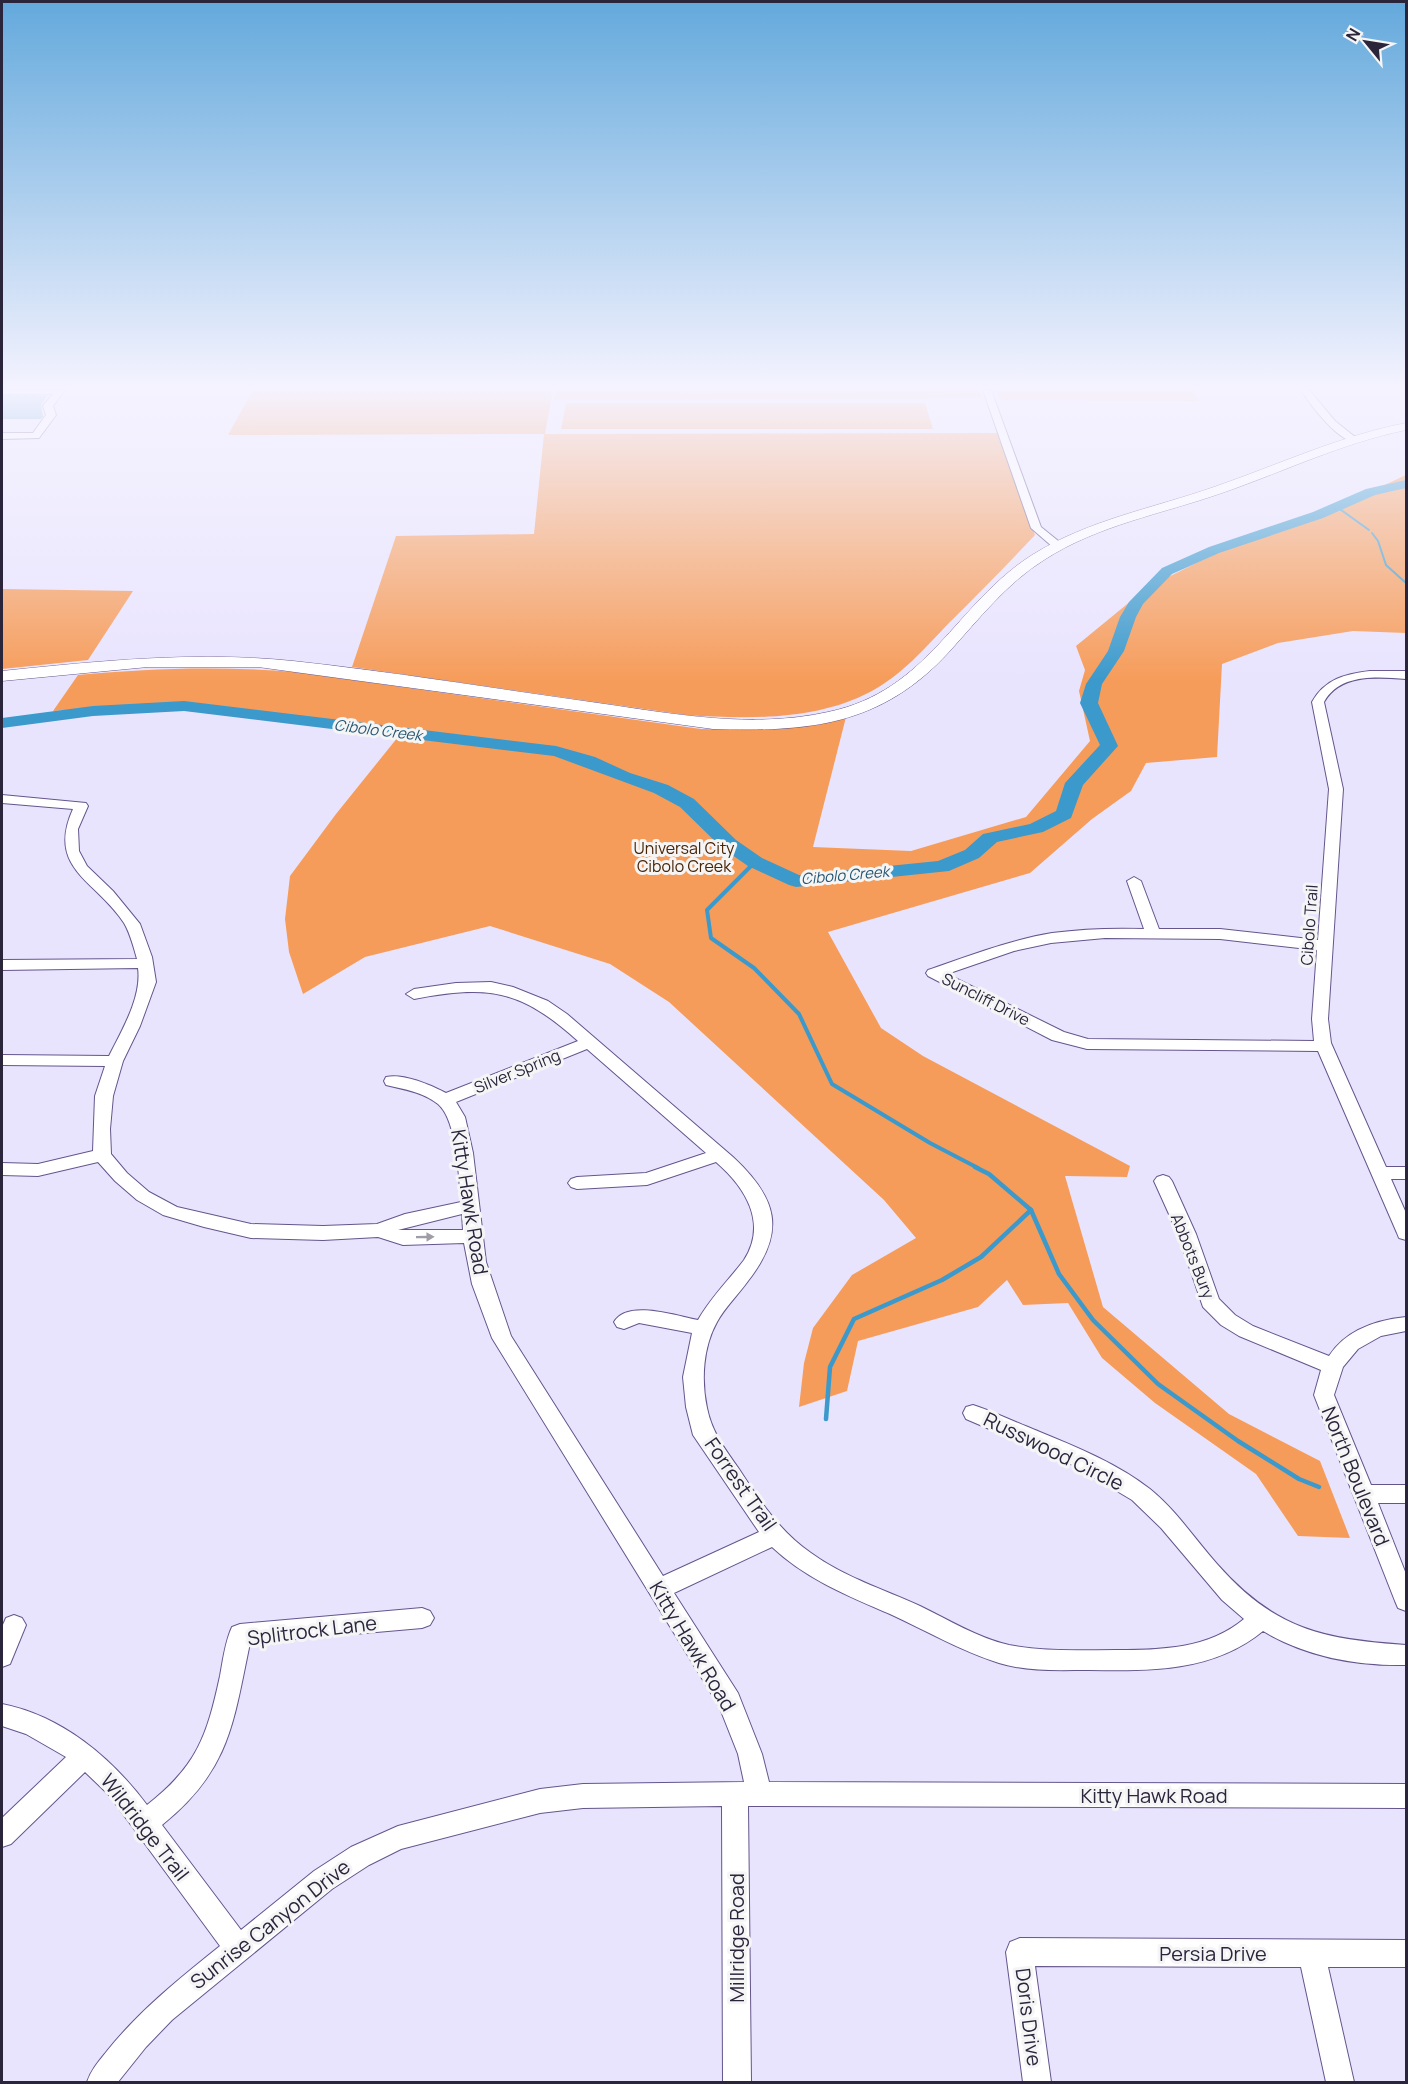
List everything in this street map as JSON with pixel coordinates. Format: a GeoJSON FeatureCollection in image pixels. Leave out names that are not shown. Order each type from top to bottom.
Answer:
{"type":"FeatureCollection","features":[{"type":"Feature","properties":{"kind":"main road"},"geometry":{"type":"LineString","coordinates":[[2,676],[154,661],[234,660],[396,679],[703,722],[758,725],[790,722],[858,709],[899,689],[923,669],[1010,578],[1032,561],[1058,546],[1108,525],[1227,487]]}},
{"type":"Feature","properties":{"kind":"street"},"geometry":{"type":"LineString","coordinates":[[1022,487],[1036,528],[1058,546]]}},
{"type":"Feature","properties":{"kind":"street","name":"Cibolo Trail"},"geometry":{"type":"LineString","coordinates":[[1407,675],[1372,674],[1346,680],[1326,689],[1318,702],[1336,789],[1320,1019],[1324,1046],[1407,1233]]}},
{"type":"Feature","properties":{"kind":"street"},"geometry":{"type":"LineString","coordinates":[[2,799],[81,806],[70,829],[72,851],[81,868],[108,894],[132,924],[145,963],[148,981],[132,1026],[115,1061],[104,1096],[101,1129],[102,1155],[121,1177],[143,1196],[170,1211],[251,1231],[323,1233],[379,1230],[405,1220],[470,1206]]}},
{"type":"Feature","properties":{"kind":"street"},"geometry":{"type":"LineString","coordinates":[[1134,881],[1153,934]]}},
{"type":"Feature","properties":{"kind":"street","name":"Suncliff Drive"},"geometry":{"type":"LineString","coordinates":[[1324,1046],[1087,1044],[1058,1036],[934,973],[1009,948],[1052,938],[1104,933],[1240,935],[1326,946]]}},
{"type":"Feature","properties":{"kind":"street"},"geometry":{"type":"LineString","coordinates":[[2,965],[119,966],[145,963]]}},
{"type":"Feature","properties":{"kind":"street","name":"Forrest Trail"},"geometry":{"type":"LineString","coordinates":[[414,994],[439,989],[502,987],[541,1003],[561,1017],[718,1155],[745,1181],[756,1197],[763,1215],[764,1233],[755,1260],[730,1289],[704,1328],[694,1361],[693,1392],[705,1436],[753,1508],[801,1559],[826,1574],[983,1647],[1019,1657],[1157,1661],[1194,1656],[1225,1645],[1252,1628],[1262,1618]]}},
{"type":"Feature","properties":{"kind":"street","name":"Silver Spring"},"geometry":{"type":"LineString","coordinates":[[444,1100],[590,1042]]}},
{"type":"Feature","properties":{"kind":"street"},"geometry":{"type":"LineString","coordinates":[[2,1060],[115,1061]]}},
{"type":"Feature","properties":{"kind":"street"},"geometry":{"type":"LineString","coordinates":[[392,1081],[426,1090],[444,1100]]}},
{"type":"Feature","properties":{"kind":"street","name":"Kitty Hawk Road"},"geometry":{"type":"LineString","coordinates":[[444,1100],[452,1108],[460,1128],[474,1253],[489,1308],[502,1338],[729,1701],[750,1754],[747,1794],[1407,1796]]}},
{"type":"Feature","properties":{"kind":"street"},"geometry":{"type":"LineString","coordinates":[[2,1169],[38,1170],[102,1155]]}},
{"type":"Feature","properties":{"kind":"street"},"geometry":{"type":"LineString","coordinates":[[577,1183],[647,1179],[718,1155]]}},
{"type":"Feature","properties":{"kind":"street"},"geometry":{"type":"LineString","coordinates":[[1380,1173],[1407,1173]]}},
{"type":"Feature","properties":{"kind":"street","name":"Abbots Bury"},"geometry":{"type":"LineString","coordinates":[[1163,1181],[1191,1243],[1210,1302],[1228,1320],[1246,1331],[1332,1366]]}},
{"type":"Feature","properties":{"kind":"street"},"geometry":{"type":"LineString","coordinates":[[379,1230],[403,1238],[473,1236]]}},
{"type":"Feature","properties":{"kind":"street"},"geometry":{"type":"LineString","coordinates":[[624,1322],[638,1316],[704,1328]]}},
{"type":"Feature","properties":{"kind":"street","name":"North Boulevard"},"geometry":{"type":"LineString","coordinates":[[1407,1324],[1372,1332],[1354,1341],[1339,1354],[1332,1366],[1324,1395],[1407,1601]]}},
{"type":"Feature","properties":{"kind":"street","name":"Russwood Circle"},"geometry":{"type":"LineString","coordinates":[[973,1413],[1104,1472],[1132,1489],[1173,1524],[1209,1571],[1232,1594],[1262,1618]]}},
{"type":"Feature","properties":{"kind":"street"},"geometry":{"type":"LineString","coordinates":[[1365,1494],[1407,1494]]}},
{"type":"Feature","properties":{"kind":"street"},"geometry":{"type":"LineString","coordinates":[[659,1589],[776,1534]]}},
{"type":"Feature","properties":{"kind":"street","name":"Splitrock Lane"},"geometry":{"type":"LineString","coordinates":[[144,1823],[189,1785],[205,1764],[215,1743],[240,1634],[422,1618]]}},
{"type":"Feature","properties":{"kind":"street"},"geometry":{"type":"LineString","coordinates":[[1262,1618],[1300,1638],[1334,1650],[1369,1655],[1407,1655]]}},
{"type":"Feature","properties":{"kind":"street"},"geometry":{"type":"LineString","coordinates":[[2,1657],[14,1625]]}},
{"type":"Feature","properties":{"kind":"street","name":"Wildridge Trail"},"geometry":{"type":"LineString","coordinates":[[2,1715],[43,1728],[84,1756],[118,1786],[237,1947]]}},
{"type":"Feature","properties":{"kind":"street"},"geometry":{"type":"LineString","coordinates":[[2,1835],[84,1756]]}},
{"type":"Feature","properties":{"kind":"street","name":"Sunrise Canyon Drive"},"geometry":{"type":"LineString","coordinates":[[101,2082],[136,2037],[162,2010],[237,1947],[322,1880],[360,1856],[398,1838],[530,1804],[583,1796],[747,1794]]}},
{"type":"Feature","properties":{"kind":"street","name":"Millridge Road"},"geometry":{"type":"LineString","coordinates":[[737,2082],[747,1794]]}},
{"type":"Feature","properties":{"kind":"street","name":"Persia Drive"},"geometry":{"type":"LineString","coordinates":[[1020,1952],[1407,1954]]}},
{"type":"Feature","properties":{"kind":"street","name":"Doris Drive"},"geometry":{"type":"LineString","coordinates":[[1020,1952],[1037,2082]]}},
{"type":"Feature","properties":{"kind":"street"},"geometry":{"type":"LineString","coordinates":[[1312,1954],[1340,2082]]}},
{"type":"Feature","properties":{"kind":"green space"},"geometry":{"type":"Polygon","coordinates":[[[539,487],[1018,487],[1035,535],[921,652],[892,678],[870,692],[849,701],[803,713],[756,717],[686,715],[352,667],[396,536],[534,534],[539,487]]]}},
{"type":"Feature","properties":{"kind":"green space","name":"Universal City Cibolo Creek"},"geometry":{"type":"Polygon","coordinates":[[[1380,487],[1406,487],[1406,633],[1353,631],[1278,643],[1222,664],[1217,757],[1146,763],[1131,791],[1092,819],[1030,873],[828,932],[881,1028],[923,1056],[1130,1166],[1127,1177],[1065,1176],[1103,1307],[1229,1414],[1320,1461],[1350,1538],[1298,1536],[1256,1474],[1155,1403],[1102,1358],[1068,1303],[1023,1305],[1007,1280],[978,1307],[858,1341],[847,1391],[799,1407],[804,1363],[813,1328],[852,1275],[916,1238],[884,1200],[669,1002],[610,964],[490,926],[365,957],[303,994],[289,952],[285,919],[290,876],[402,732],[253,710],[144,706],[53,711],[78,675],[213,668],[295,672],[701,729],[768,730],[846,717],[813,847],[911,851],[1026,817],[1090,741],[1079,691],[1085,670],[1076,646],[1148,587],[1265,529],[1337,507],[1380,487]]]}},
{"type":"Feature","properties":{"kind":"green space"},"geometry":{"type":"Polygon","coordinates":[[[2,589],[133,591],[88,660],[2,669],[2,589]]]}},
{"type":"Feature","properties":{"kind":"waterway","name":"Cibolo Creek"},"geometry":{"type":"LineString","coordinates":[[2,723],[93,711],[184,706],[556,751],[589,761],[624,777],[661,789],[687,803],[729,844],[755,862],[796,881],[942,867],[972,854],[990,838],[1036,828],[1064,814],[1074,783],[1109,746],[1089,703],[1094,684],[1116,651],[1128,617],[1137,602],[1167,571],[1214,550],[1318,515],[1371,492],[1392,487]]}},
{"type":"Feature","properties":{"kind":"waterway"},"geometry":{"type":"LineString","coordinates":[[1337,507],[1369,530]]}},
{"type":"Feature","properties":{"kind":"waterway"},"geometry":{"type":"LineString","coordinates":[[1372,533],[1378,541],[1386,565],[1406,583]]}},
{"type":"Feature","properties":{"kind":"waterway"},"geometry":{"type":"LineString","coordinates":[[755,862],[707,910],[711,938],[754,968],[799,1014],[832,1084],[930,1143],[978,1168]]}},
{"type":"Feature","properties":{"kind":"waterway"},"geometry":{"type":"LineString","coordinates":[[975,1167],[989,1174],[1031,1210]]}},
{"type":"Feature","properties":{"kind":"waterway"},"geometry":{"type":"LineString","coordinates":[[826,1419],[830,1367],[854,1319],[942,1280],[981,1257],[1031,1210]]}},
{"type":"Feature","properties":{"kind":"waterway"},"geometry":{"type":"LineString","coordinates":[[1031,1210],[1059,1274],[1093,1320],[1158,1384],[1238,1441],[1299,1479],[1319,1487]]}}]}
